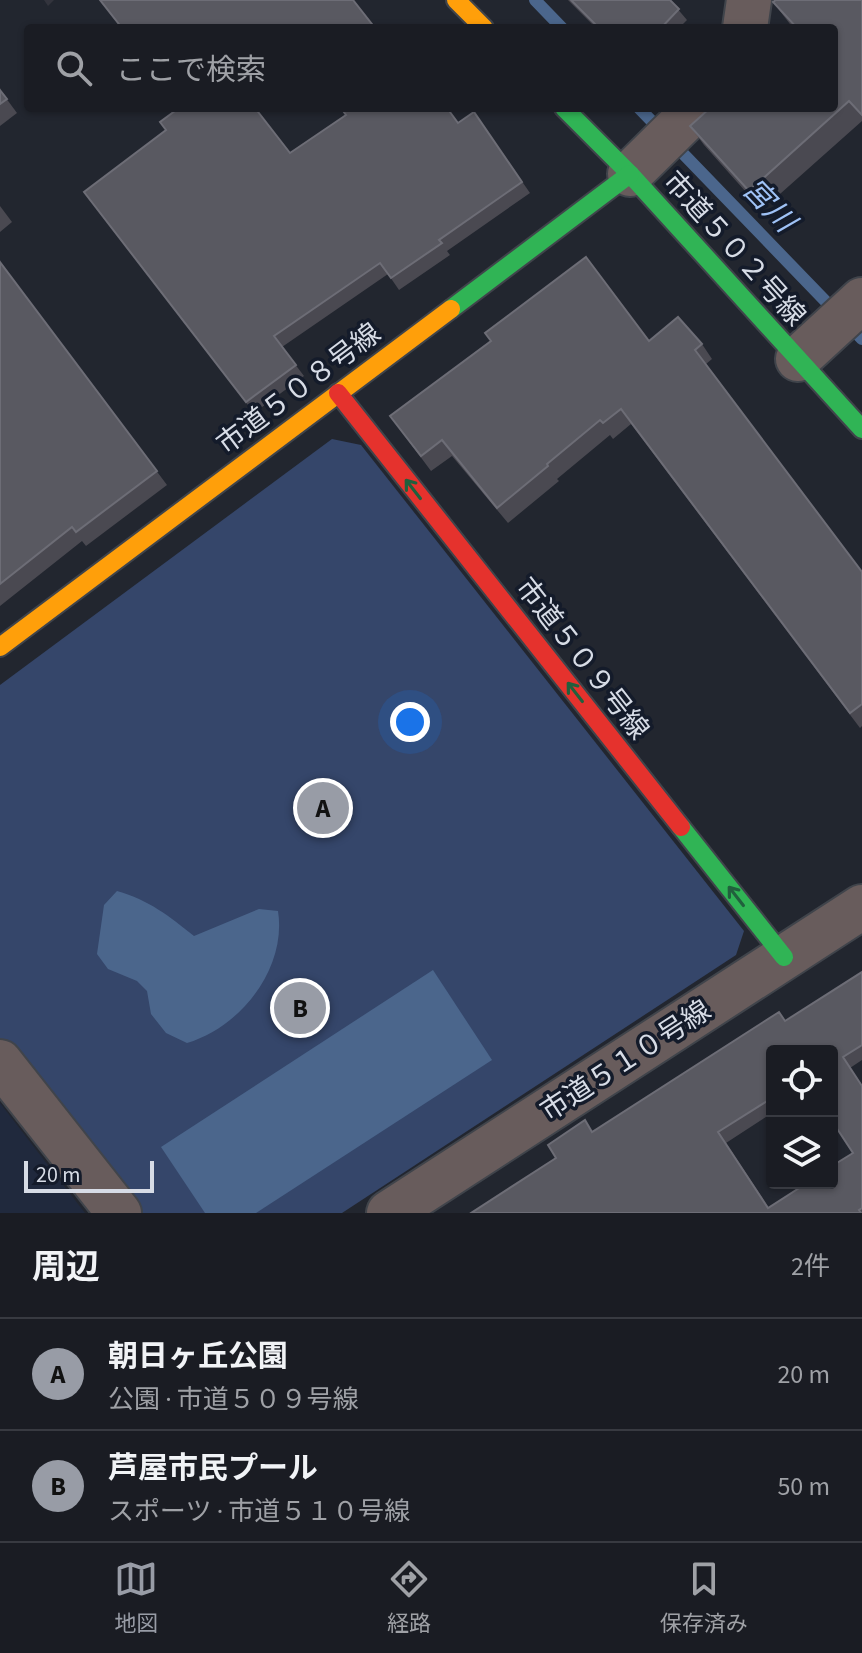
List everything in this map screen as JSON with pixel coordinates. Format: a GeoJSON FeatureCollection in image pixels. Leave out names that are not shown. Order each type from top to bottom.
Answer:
{"type":"FeatureCollection","features":[{"type":"Feature","properties":{"kind":"street"},"geometry":{"type":"LineString","coordinates":[[456,0],[480,24]]}},
{"type":"Feature","properties":{"kind":"street"},"geometry":{"type":"LineString","coordinates":[[746,24],[749,0]]}},
{"type":"Feature","properties":{"kind":"street","name":"市道５０２号線"},"geometry":{"type":"LineString","coordinates":[[569,112],[638,166],[810,348],[862,429]]}},
{"type":"Feature","properties":{"kind":"street"},"geometry":{"type":"LineString","coordinates":[[638,166],[693,112]]}},
{"type":"Feature","properties":{"kind":"street","name":"市道５０８号線"},"geometry":{"type":"LineString","coordinates":[[0,647],[638,166]]}},
{"type":"Feature","properties":{"kind":"street"},"geometry":{"type":"LineString","coordinates":[[810,348],[862,300]]}},
{"type":"Feature","properties":{"kind":"street","name":"市道５０９号線"},"geometry":{"type":"LineString","coordinates":[[338,393],[784,957]]}},
{"type":"Feature","properties":{"kind":"street","name":"市道５１０号線"},"geometry":{"type":"LineString","coordinates":[[389,1213],[862,907]]}},
{"type":"Feature","properties":{"kind":"street"},"geometry":{"type":"LineString","coordinates":[[0,1062],[119,1213]]}},
{"type":"Feature","properties":{"kind":"shaded area"},"geometry":{"type":"Polygon","coordinates":[[[332,439],[361,445],[744,931],[736,955],[342,1213],[138,1213],[0,1040],[0,685],[332,439]]]}},
{"type":"Feature","properties":{"kind":"shaded area"},"geometry":{"type":"Polygon","coordinates":[[[117,891],[149,904],[194,936],[259,909],[278,911],[279,932],[275,953],[267,974],[242,1009],[225,1024],[187,1043],[166,1033],[151,1014],[147,991],[137,981],[108,969],[97,954],[104,905],[117,891]]]}},
{"type":"Feature","properties":{"kind":"shaded area"},"geometry":{"type":"Polygon","coordinates":[[[433,970],[492,1060],[256,1213],[205,1213],[161,1147],[433,970]]]}},
{"type":"Feature","properties":{"kind":"shaded area"},"geometry":{"type":"Polygon","coordinates":[[[0,1103],[85,1213],[0,1213],[0,1103]]]}},
{"type":"Feature","properties":{"kind":"building"},"geometry":{"type":"Polygon","coordinates":[[[100,0],[353,0],[372,24],[119,24],[100,0]]]}},
{"type":"Feature","properties":{"kind":"building"},"geometry":{"type":"Polygon","coordinates":[[[571,0],[670,0],[679,9],[665,24],[595,24],[571,0]]]}},
{"type":"Feature","properties":{"kind":"building"},"geometry":{"type":"Polygon","coordinates":[[[862,0],[862,115],[849,101],[838,111],[838,24],[793,24],[773,2],[862,0]]]}},
{"type":"Feature","properties":{"kind":"building"},"geometry":{"type":"Polygon","coordinates":[[[0,90],[7,99],[0,104],[0,90]]]}},
{"type":"Feature","properties":{"kind":"building"},"geometry":{"type":"Polygon","coordinates":[[[174,112],[258,112],[290,153],[346,115],[344,112],[450,112],[458,123],[474,112],[522,182],[391,278],[380,263],[274,336],[296,365],[246,402],[84,192],[166,130],[160,122],[174,112]]]}},
{"type":"Feature","properties":{"kind":"building"},"geometry":{"type":"Polygon","coordinates":[[[706,112],[837,112],[749,191],[690,126],[706,112]]]}},
{"type":"Feature","properties":{"kind":"building"},"geometry":{"type":"Polygon","coordinates":[[[586,257],[649,341],[678,317],[702,344],[695,350],[862,572],[862,704],[850,713],[621,409],[603,423],[600,420],[497,508],[442,440],[421,456],[390,416],[491,341],[485,333],[586,257]]]}},
{"type":"Feature","properties":{"kind":"building"},"geometry":{"type":"Polygon","coordinates":[[[0,262],[157,471],[76,532],[72,527],[0,584],[0,262]]]}},
{"type":"Feature","properties":{"kind":"building"},"geometry":{"type":"Polygon","coordinates":[[[862,972],[862,1045],[843,1057],[862,1086],[861,1213],[471,1213],[556,1158],[548,1145],[585,1120],[592,1132],[779,1012],[785,1021],[862,972]]]}},
{"type":"Feature","properties":{"kind":"waterway","name":"宮川"},"geometry":{"type":"LineString","coordinates":[[535,0],[558,24]]}},
{"type":"Feature","properties":{"kind":"waterway","name":"宮川"},"geometry":{"type":"LineString","coordinates":[[643,112],[862,339]]}},
{"type":"Feature","properties":{"kind":"traffic: fast"},"geometry":{"type":"LineString","coordinates":[[568,112],[630,174],[862,429]]}},
{"type":"Feature","properties":{"kind":"traffic: fast"},"geometry":{"type":"LineString","coordinates":[[451,309],[630,174]]}},
{"type":"Feature","properties":{"kind":"traffic: fast"},"geometry":{"type":"LineString","coordinates":[[681,827],[784,957]]}},
{"type":"Feature","properties":{"kind":"traffic: slow"},"geometry":{"type":"LineString","coordinates":[[456,0],[480,24]]}},
{"type":"Feature","properties":{"kind":"traffic: slow"},"geometry":{"type":"LineString","coordinates":[[0,647],[451,309]]}},
{"type":"Feature","properties":{"kind":"traffic: jam"},"geometry":{"type":"LineString","coordinates":[[338,393],[681,827]]}},
{"type":"Feature","properties":{"kind":"place","name":"朝日ヶ丘公園"},"geometry":{"type":"Point","coordinates":[323,808]}},
{"type":"Feature","properties":{"kind":"place","name":"芦屋市民プール"},"geometry":{"type":"Point","coordinates":[300,1008]}}]}
